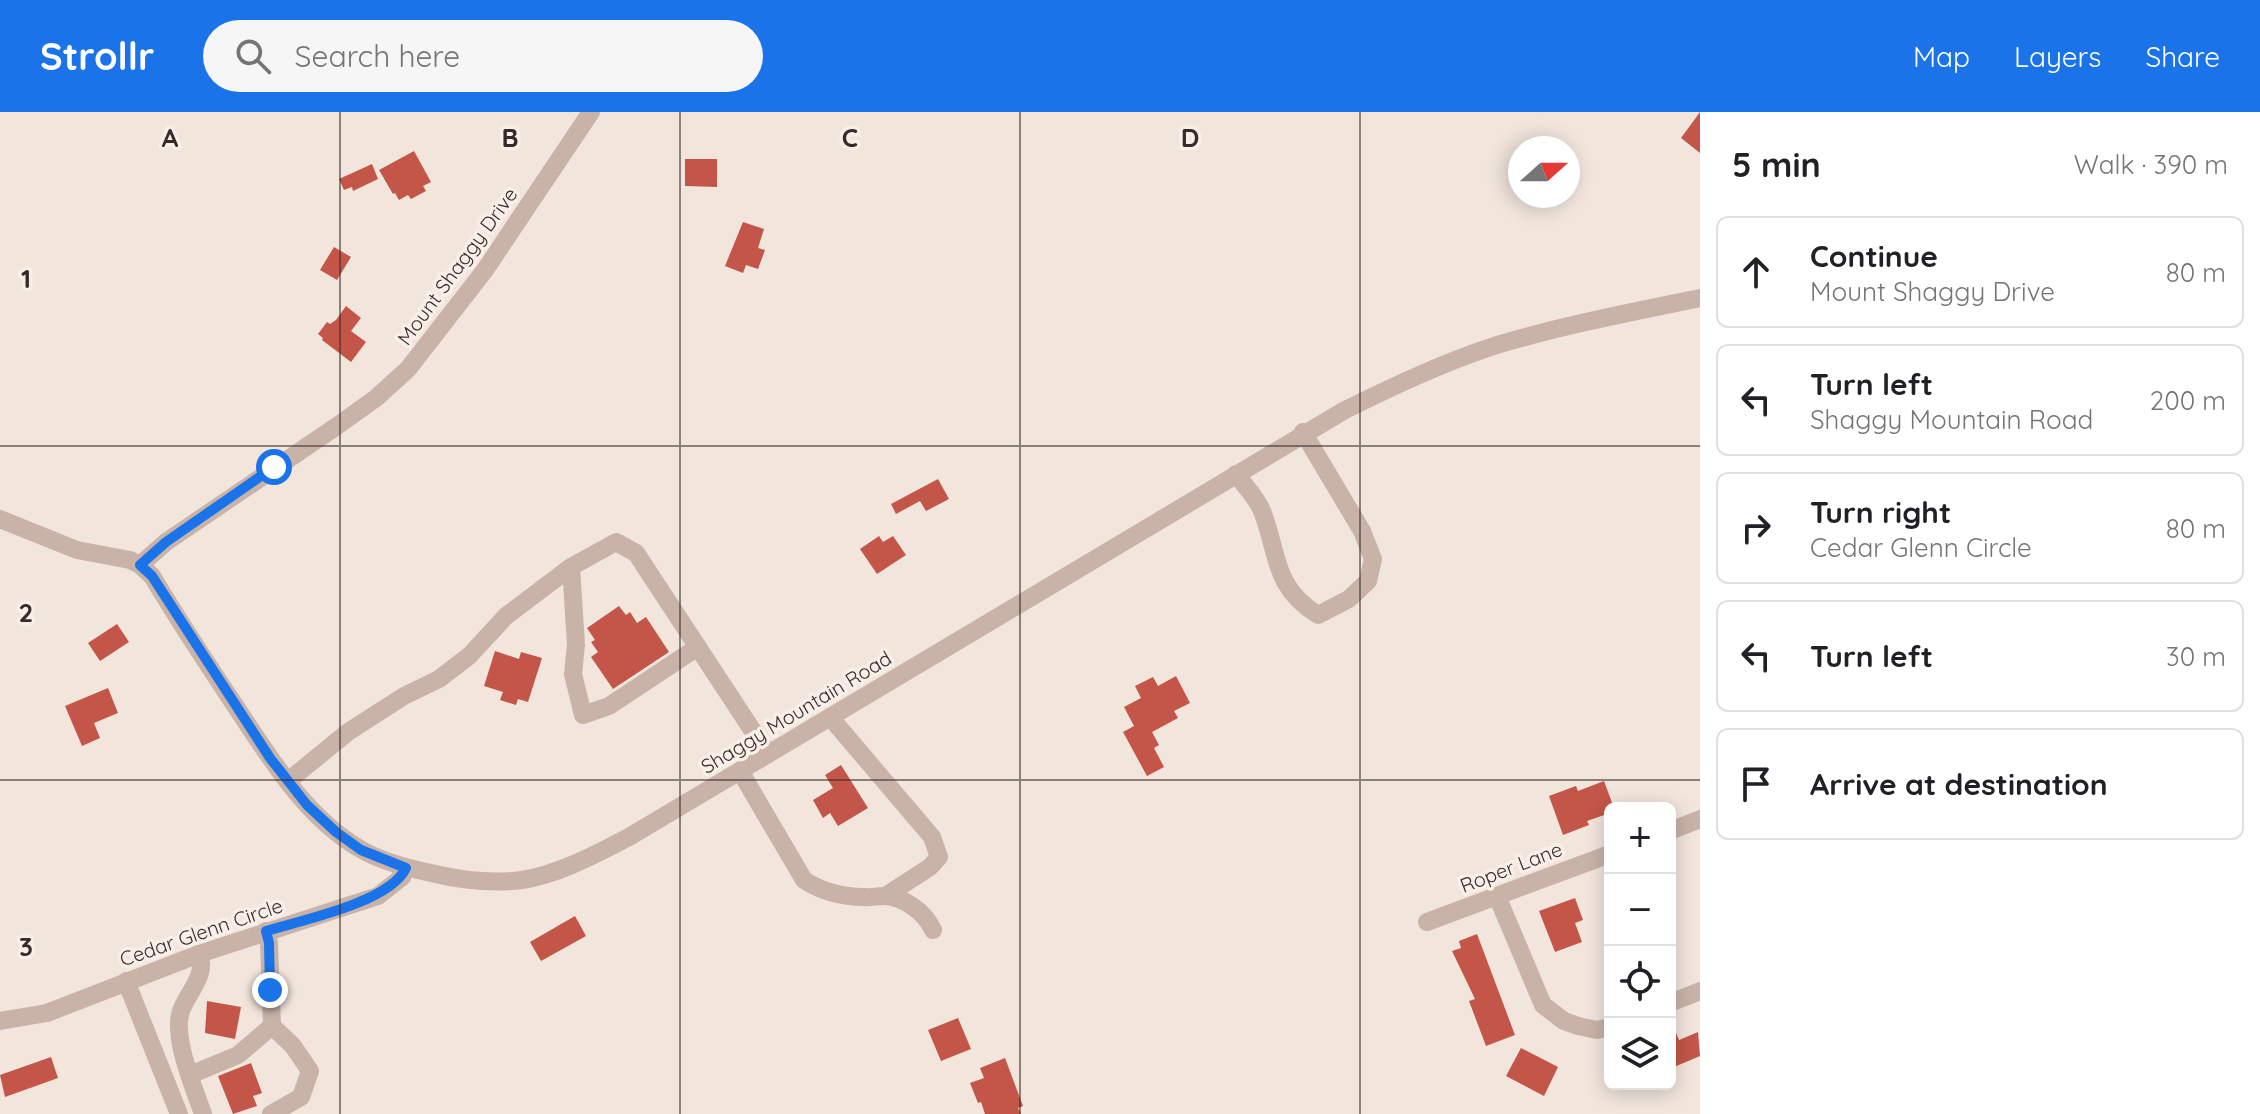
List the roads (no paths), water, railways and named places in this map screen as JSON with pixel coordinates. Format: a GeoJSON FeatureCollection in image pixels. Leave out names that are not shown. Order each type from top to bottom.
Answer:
{"type":"FeatureCollection","features":[{"type":"Feature","properties":{"kind":"street","name":"Mount Shaggy Drive"},"geometry":{"type":"LineString","coordinates":[[140,565],[166,542],[357,412],[408,369],[485,270],[591,112]]}},
{"type":"Feature","properties":{"kind":"street","name":"Shaggy Mountain Road"},"geometry":{"type":"LineString","coordinates":[[140,565],[152,576],[208,665],[288,781],[307,805],[336,832],[361,850],[406,868],[479,881],[521,880],[556,871],[629,837],[1303,432],[1419,375],[1496,346],[1563,327],[1700,298]]}},
{"type":"Feature","properties":{"kind":"street"},"geometry":{"type":"LineString","coordinates":[[1236,474],[1261,509],[1278,569],[1303,606],[1318,615],[1349,599],[1368,581],[1373,559],[1362,531],[1303,432]]}},
{"type":"Feature","properties":{"kind":"street"},"geometry":{"type":"LineString","coordinates":[[0,519],[77,550],[130,560],[140,565]]}},
{"type":"Feature","properties":{"kind":"street"},"geometry":{"type":"LineString","coordinates":[[288,781],[348,732],[404,696],[439,679],[469,656],[506,616],[571,567],[616,542],[636,553],[768,754]]}},
{"type":"Feature","properties":{"kind":"street"},"geometry":{"type":"LineString","coordinates":[[571,567],[576,645],[573,674],[583,715],[609,706],[698,647]]}},
{"type":"Feature","properties":{"kind":"street"},"geometry":{"type":"LineString","coordinates":[[740,771],[804,880],[820,890],[864,897],[887,895],[930,867],[939,857],[932,837],[830,717]]}},
{"type":"Feature","properties":{"kind":"street"},"geometry":{"type":"LineString","coordinates":[[1676,829],[1700,819]]}},
{"type":"Feature","properties":{"kind":"street","name":"Roper Lane"},"geometry":{"type":"LineString","coordinates":[[1427,922],[1604,856]]}},
{"type":"Feature","properties":{"kind":"street","name":"Cedar Glenn Circle"},"geometry":{"type":"LineString","coordinates":[[0,1021],[47,1013],[199,954],[378,896],[402,877],[406,868]]}},
{"type":"Feature","properties":{"kind":"street"},"geometry":{"type":"LineString","coordinates":[[887,895],[918,909],[927,917],[933,930]]}},
{"type":"Feature","properties":{"kind":"street"},"geometry":{"type":"LineString","coordinates":[[1497,896],[1543,1005],[1564,1021],[1597,1030],[1604,1028]]}},
{"type":"Feature","properties":{"kind":"street"},"geometry":{"type":"LineString","coordinates":[[266,931],[272,1026],[293,1046],[310,1071],[301,1097],[271,1114]]}},
{"type":"Feature","properties":{"kind":"street"},"geometry":{"type":"LineString","coordinates":[[199,954],[202,961],[199,977],[179,1014],[181,1047],[203,1114]]}},
{"type":"Feature","properties":{"kind":"street"},"geometry":{"type":"LineString","coordinates":[[126,981],[179,1114]]}},
{"type":"Feature","properties":{"kind":"street"},"geometry":{"type":"LineString","coordinates":[[1676,1001],[1700,991]]}},
{"type":"Feature","properties":{"kind":"street"},"geometry":{"type":"LineString","coordinates":[[190,1075],[238,1055],[272,1026]]}}]}
